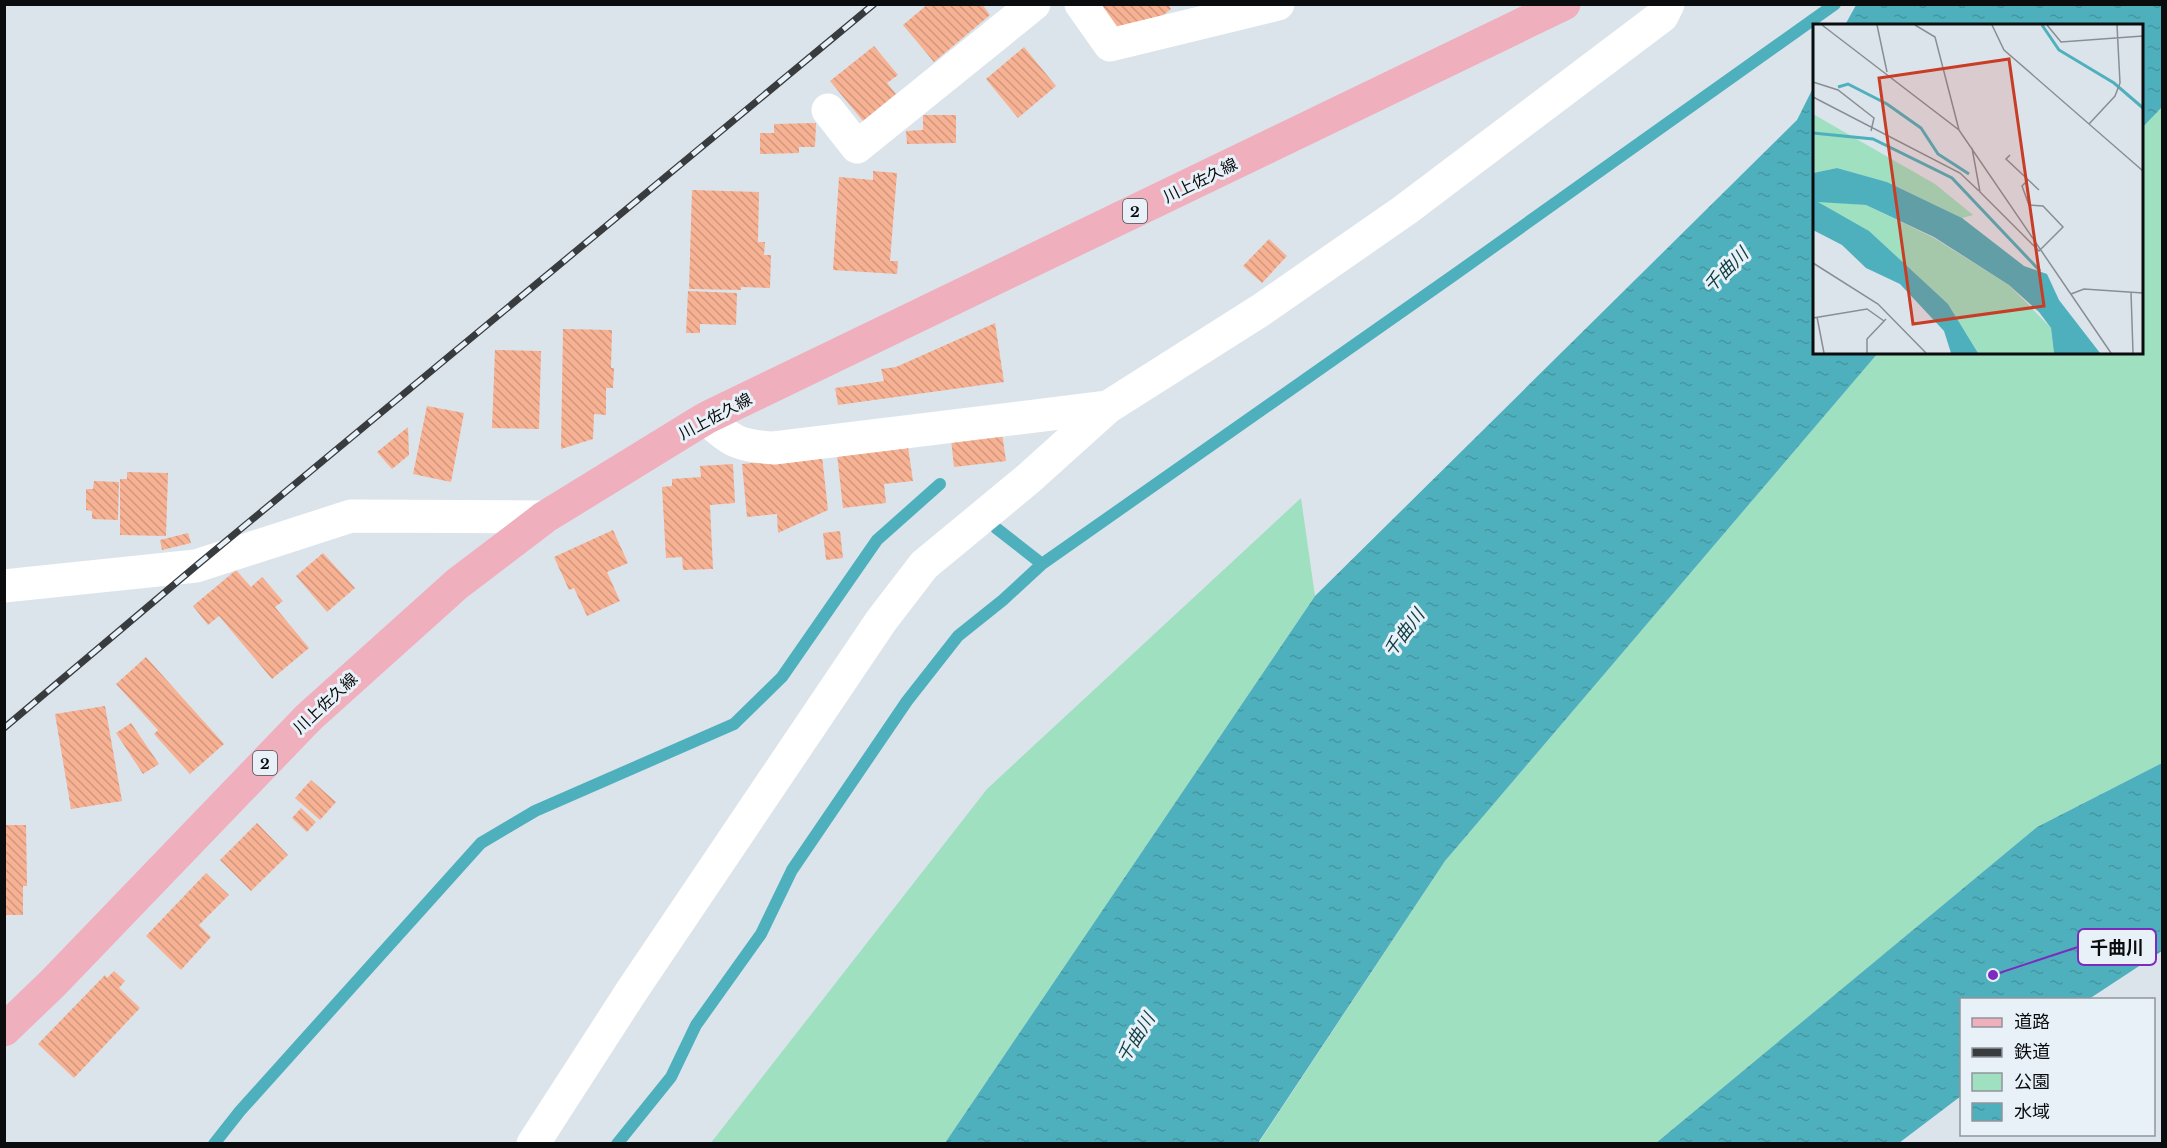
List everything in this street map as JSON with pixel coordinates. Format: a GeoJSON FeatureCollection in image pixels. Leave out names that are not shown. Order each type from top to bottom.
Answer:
{"type":"FeatureCollection","features":[{"type":"Feature","properties":{"kind":"main road","name":"川上佐久線"},"geometry":{"type":"LineString","coordinates":[[4,1030],[53,983],[309,717],[457,584],[544,517],[706,418],[1564,4]]}},
{"type":"Feature","properties":{"kind":"street"},"geometry":{"type":"LineString","coordinates":[[828,110],[857,147],[1034,4]]}},
{"type":"Feature","properties":{"kind":"street"},"geometry":{"type":"LineString","coordinates":[[1081,4],[1110,45],[1278,4]]}},
{"type":"Feature","properties":{"kind":"street"},"geometry":{"type":"LineString","coordinates":[[533,1143],[638,982],[881,621],[924,565],[1028,479],[1108,407],[1261,310],[1405,210],[1662,16],[1668,4]]}},
{"type":"Feature","properties":{"kind":"street"},"geometry":{"type":"LineString","coordinates":[[706,418],[726,437],[750,447],[774,448],[1108,407]]}},
{"type":"Feature","properties":{"kind":"street"},"geometry":{"type":"LineString","coordinates":[[4,586],[196,566],[351,516],[544,517]]}},
{"type":"Feature","properties":{"kind":"green space"},"geometry":{"type":"Polygon","coordinates":[[[2162,107],[2162,763],[2037,827],[1656,1143],[1258,1144],[1445,861],[1877,354],[2143,354],[2143,127],[2162,107]]]}},
{"type":"Feature","properties":{"kind":"green space"},"geometry":{"type":"Polygon","coordinates":[[[1301,498],[1315,596],[945,1143],[710,1144],[987,789],[1301,498]]]}},
{"type":"Feature","properties":{"kind":"water"},"geometry":{"type":"Polygon","coordinates":[[[1856,5],[2162,5],[2162,107],[2143,127],[2143,24],[1846,24],[1856,5]]]}},
{"type":"Feature","properties":{"kind":"water","name":"千曲川"},"geometry":{"type":"Polygon","coordinates":[[[1813,88],[1813,354],[1877,354],[1445,861],[1258,1143],[945,1143],[1315,596],[1797,120],[1813,88]]]}},
{"type":"Feature","properties":{"kind":"water"},"geometry":{"type":"Polygon","coordinates":[[[2162,763],[2162,951],[2091,998],[1960,998],[1960,1097],[1899,1143],[1656,1143],[2037,827],[2162,763]]]}},
{"type":"Feature","properties":{"kind":"building"},"geometry":{"type":"Polygon","coordinates":[[[928,4],[982,4],[990,15],[934,62],[903,25],[928,4]]]}},
{"type":"Feature","properties":{"kind":"building"},"geometry":{"type":"Polygon","coordinates":[[[1103,4],[1168,4],[1171,9],[1138,35],[1121,34],[1101,6],[1103,4]]]}},
{"type":"Feature","properties":{"kind":"building"},"geometry":{"type":"Polygon","coordinates":[[[874,46],[898,75],[887,83],[896,94],[863,121],[830,81],[874,46]]]}},
{"type":"Feature","properties":{"kind":"building"},"geometry":{"type":"Polygon","coordinates":[[[1024,47],[1056,86],[1018,118],[986,79],[1024,47]]]}},
{"type":"Feature","properties":{"kind":"building"},"geometry":{"type":"Polygon","coordinates":[[[923,115],[956,115],[956,143],[907,144],[906,131],[923,130],[923,115]]]}},
{"type":"Feature","properties":{"kind":"building"},"geometry":{"type":"Polygon","coordinates":[[[816,123],[815,147],[799,147],[799,153],[760,154],[760,133],[774,133],[774,124],[816,123]]]}},
{"type":"Feature","properties":{"kind":"building"},"geometry":{"type":"Polygon","coordinates":[[[873,171],[897,173],[890,261],[898,261],[897,274],[833,270],[839,177],[873,180],[873,171]]]}},
{"type":"Feature","properties":{"kind":"building"},"geometry":{"type":"Polygon","coordinates":[[[692,190],[759,192],[758,242],[765,242],[764,255],[771,255],[770,288],[689,289],[692,190]]]}},
{"type":"Feature","properties":{"kind":"building"},"geometry":{"type":"Polygon","coordinates":[[[1269,239],[1287,256],[1262,283],[1243,266],[1269,239]]]}},
{"type":"Feature","properties":{"kind":"building"},"geometry":{"type":"Polygon","coordinates":[[[688,291],[737,293],[736,325],[700,324],[700,333],[686,333],[688,291]]]}},
{"type":"Feature","properties":{"kind":"building"},"geometry":{"type":"Polygon","coordinates":[[[995,323],[1004,382],[838,405],[835,388],[884,381],[881,369],[896,367],[995,323]]]}},
{"type":"Feature","properties":{"kind":"building"},"geometry":{"type":"Polygon","coordinates":[[[563,329],[612,330],[611,368],[614,368],[613,388],[606,388],[606,415],[594,414],[593,439],[561,449],[563,329]]]}},
{"type":"Feature","properties":{"kind":"building"},"geometry":{"type":"Polygon","coordinates":[[[495,350],[541,351],[539,429],[492,428],[495,350]]]}},
{"type":"Feature","properties":{"kind":"building"},"geometry":{"type":"Polygon","coordinates":[[[427,406],[464,413],[451,482],[413,474],[427,406]]]}},
{"type":"Feature","properties":{"kind":"building"},"geometry":{"type":"Polygon","coordinates":[[[408,427],[409,455],[392,469],[377,452],[408,427]]]}},
{"type":"Feature","properties":{"kind":"building"},"geometry":{"type":"Polygon","coordinates":[[[1002,433],[1006,461],[954,467],[951,439],[1002,433]]]}},
{"type":"Feature","properties":{"kind":"building"},"geometry":{"type":"Polygon","coordinates":[[[908,447],[913,481],[884,484],[886,503],[843,508],[837,454],[908,447]]]}},
{"type":"Feature","properties":{"kind":"building"},"geometry":{"type":"Polygon","coordinates":[[[822,456],[828,510],[778,533],[777,514],[747,517],[742,464],[822,456]]]}},
{"type":"Feature","properties":{"kind":"building"},"geometry":{"type":"Polygon","coordinates":[[[733,464],[735,503],[710,505],[713,569],[683,570],[682,557],[666,558],[662,487],[672,486],[672,479],[701,477],[700,466],[733,464]]]}},
{"type":"Feature","properties":{"kind":"building"},"geometry":{"type":"Polygon","coordinates":[[[127,472],[168,473],[166,536],[120,535],[120,479],[127,479],[127,472]]]}},
{"type":"Feature","properties":{"kind":"building"},"geometry":{"type":"Polygon","coordinates":[[[94,481],[119,482],[118,520],[92,519],[92,511],[86,510],[86,489],[93,489],[94,481]]]}},
{"type":"Feature","properties":{"kind":"building"},"geometry":{"type":"Polygon","coordinates":[[[613,530],[628,563],[607,572],[620,601],[587,616],[574,588],[569,590],[554,557],[613,530]]]}},
{"type":"Feature","properties":{"kind":"building"},"geometry":{"type":"Polygon","coordinates":[[[840,531],[843,558],[826,560],[823,533],[840,531]]]}},
{"type":"Feature","properties":{"kind":"building"},"geometry":{"type":"Polygon","coordinates":[[[188,533],[191,543],[162,550],[160,540],[188,533]]]}},
{"type":"Feature","properties":{"kind":"building"},"geometry":{"type":"Polygon","coordinates":[[[323,553],[355,588],[327,612],[296,576],[323,553]]]}},
{"type":"Feature","properties":{"kind":"building"},"geometry":{"type":"Polygon","coordinates":[[[236,570],[251,587],[262,577],[283,601],[275,607],[309,648],[272,679],[219,616],[208,625],[193,606],[236,570]]]}},
{"type":"Feature","properties":{"kind":"building"},"geometry":{"type":"Polygon","coordinates":[[[146,657],[224,744],[190,774],[154,734],[158,730],[116,684],[146,657]]]}},
{"type":"Feature","properties":{"kind":"building"},"geometry":{"type":"Polygon","coordinates":[[[105,706],[122,801],[71,809],[55,714],[105,706]]]}},
{"type":"Feature","properties":{"kind":"building"},"geometry":{"type":"Polygon","coordinates":[[[131,723],[159,764],[143,774],[116,733],[131,723]]]}},
{"type":"Feature","properties":{"kind":"building"},"geometry":{"type":"Polygon","coordinates":[[[311,780],[336,802],[320,820],[295,798],[311,780]]]}},
{"type":"Feature","properties":{"kind":"building"},"geometry":{"type":"Polygon","coordinates":[[[301,808],[316,822],[307,832],[292,818],[301,808]]]}},
{"type":"Feature","properties":{"kind":"building"},"geometry":{"type":"Polygon","coordinates":[[[257,823],[288,855],[251,891],[220,860],[257,823]]]}},
{"type":"Feature","properties":{"kind":"building"},"geometry":{"type":"Polygon","coordinates":[[[4,825],[26,825],[27,886],[23,886],[23,915],[4,915],[4,825]]]}},
{"type":"Feature","properties":{"kind":"building"},"geometry":{"type":"Polygon","coordinates":[[[206,873],[229,895],[199,925],[211,937],[181,970],[146,936],[206,873]]]}},
{"type":"Feature","properties":{"kind":"building"},"geometry":{"type":"Polygon","coordinates":[[[114,971],[125,981],[119,988],[140,1008],[74,1078],[38,1044],[105,975],[107,978],[114,971]]]}},
{"type":"Feature","properties":{"kind":"waterway"},"geometry":{"type":"LineString","coordinates":[[617,1144],[671,1077],[696,1025],[761,934],[792,870],[907,701],[958,636],[1003,600],[1042,564],[1835,4]]}},
{"type":"Feature","properties":{"kind":"waterway"},"geometry":{"type":"LineString","coordinates":[[214,1144],[240,1111],[481,843],[535,811],[734,724],[782,677],[877,540],[940,484]]}},
{"type":"Feature","properties":{"kind":"waterway"},"geometry":{"type":"LineString","coordinates":[[996,528],[1042,564]]}},
{"type":"Feature","properties":{"kind":"railway"},"geometry":{"type":"LineString","coordinates":[[4,728],[874,4]]}},
{"type":"Feature","properties":{"kind":"place","name":"千曲川"},"geometry":{"type":"Point","coordinates":[1993,975]}}]}
